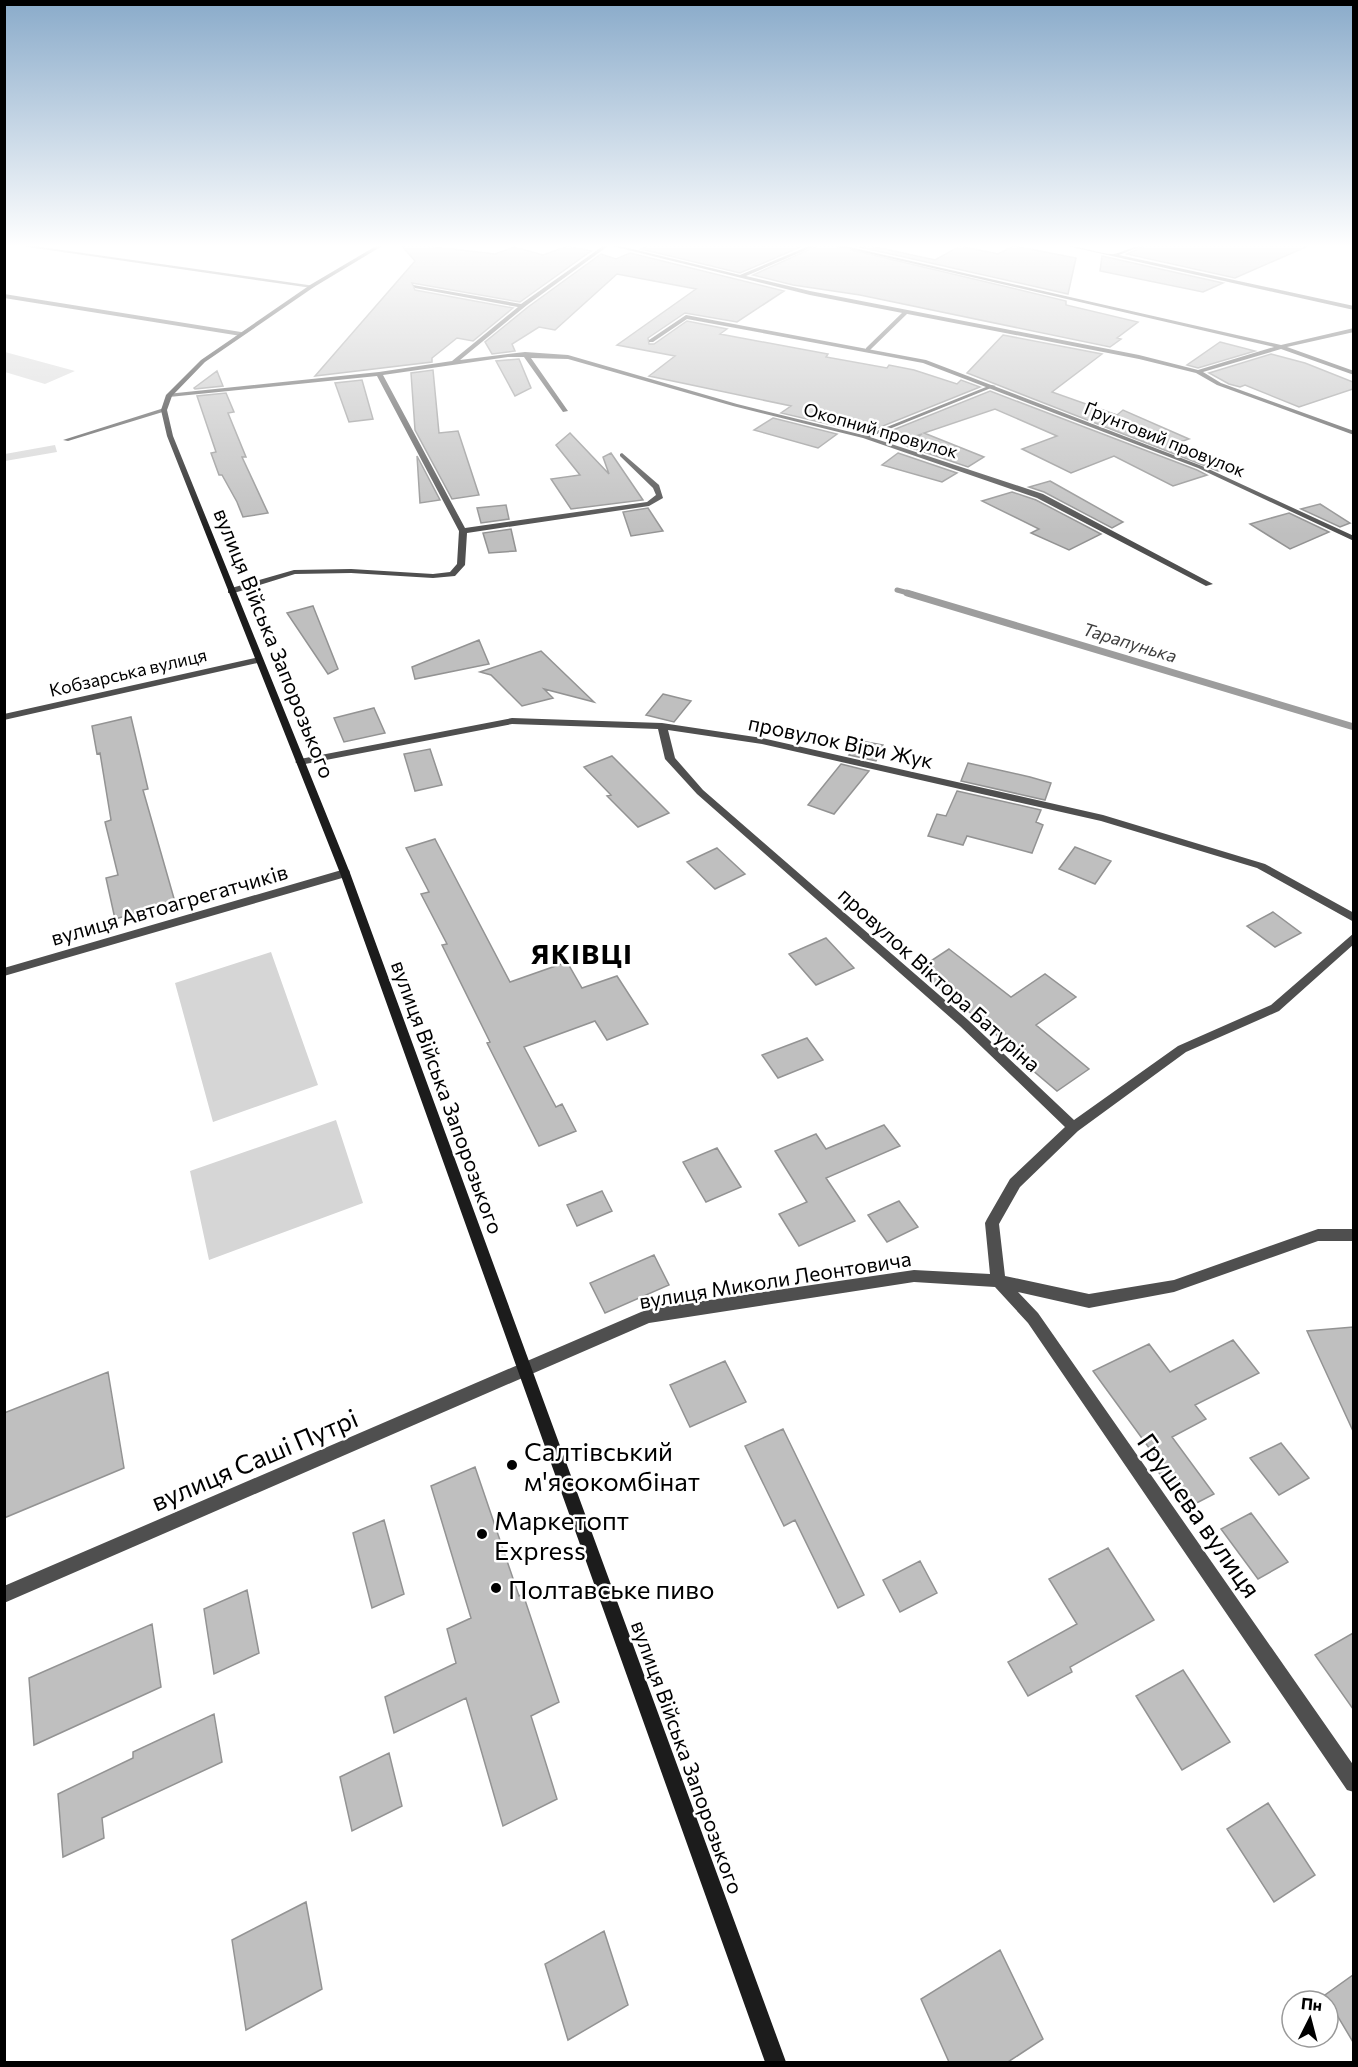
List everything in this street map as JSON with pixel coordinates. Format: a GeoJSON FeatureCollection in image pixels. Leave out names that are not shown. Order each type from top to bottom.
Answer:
{"type":"FeatureCollection","features":[{"type":"Feature","properties":{"kind":"street"},"geometry":{"type":"LineString","coordinates":[[66,440],[164,410],[169,395],[203,361],[229,342]]}},
{"type":"Feature","properties":{"kind":"street"},"geometry":{"type":"LineString","coordinates":[[453,362],[477,342]]}},
{"type":"Feature","properties":{"kind":"street","name":"Ґрунтовий провулок"},"geometry":{"type":"LineString","coordinates":[[831,342],[924,362],[993,386],[1200,467],[1353,539]]}},
{"type":"Feature","properties":{"kind":"street"},"geometry":{"type":"LineString","coordinates":[[868,349],[875,342]]}},
{"type":"Feature","properties":{"kind":"street"},"geometry":{"type":"LineString","coordinates":[[1064,342],[1139,357],[1198,372],[1219,384],[1353,433]]}},
{"type":"Feature","properties":{"kind":"street"},"geometry":{"type":"LineString","coordinates":[[1261,342],[1281,347],[1353,373]]}},
{"type":"Feature","properties":{"kind":"street"},"geometry":{"type":"LineString","coordinates":[[1198,372],[1300,342]]}},
{"type":"Feature","properties":{"kind":"street"},"geometry":{"type":"LineString","coordinates":[[525,354],[565,411]]}},
{"type":"Feature","properties":{"kind":"street","name":"Окопний провулок"},"geometry":{"type":"LineString","coordinates":[[169,395],[379,374],[453,362],[525,354],[568,357],[735,405],[865,437],[1040,496],[1209,584]]}},
{"type":"Feature","properties":{"kind":"street"},"geometry":{"type":"LineString","coordinates":[[231,591],[294,572],[351,571],[433,576],[452,574],[462,565],[463,531],[379,374]]}},
{"type":"Feature","properties":{"kind":"street"},"geometry":{"type":"LineString","coordinates":[[865,437],[993,386]]}},
{"type":"Feature","properties":{"kind":"street","name":"вулиця Війська Запорозького"},"geometry":{"type":"LineString","coordinates":[[164,410],[170,436],[345,873],[776,2062]]}},
{"type":"Feature","properties":{"kind":"street"},"geometry":{"type":"LineString","coordinates":[[463,531],[649,504],[660,496],[656,486],[622,455]]}},
{"type":"Feature","properties":{"kind":"street","name":"Кобзарська вулиця"},"geometry":{"type":"LineString","coordinates":[[4,717],[259,660]]}},
{"type":"Feature","properties":{"kind":"street","name":"провулок Віри Жук"},"geometry":{"type":"LineString","coordinates":[[300,762],[512,721],[662,726],[762,741],[1103,818],[1261,866],[1353,918]]}},
{"type":"Feature","properties":{"kind":"street","name":"провулок Віктора Батуріна"},"geometry":{"type":"LineString","coordinates":[[662,726],[670,759],[700,792],[963,1023],[1073,1127]]}},
{"type":"Feature","properties":{"kind":"street","name":"вулиця Автоагрегатчиків"},"geometry":{"type":"LineString","coordinates":[[4,972],[345,873]]}},
{"type":"Feature","properties":{"kind":"street"},"geometry":{"type":"LineString","coordinates":[[998,1281],[992,1222],[1014,1183],[1073,1127],[1182,1049],[1275,1008],[1353,937]]}},
{"type":"Feature","properties":{"kind":"street","name":"вулиця Миколи Леонтовича"},"geometry":{"type":"LineString","coordinates":[[525,1370],[648,1317],[914,1276],[998,1281],[1089,1301],[1174,1286],[1318,1235],[1353,1235]]}},
{"type":"Feature","properties":{"kind":"street","name":"Грушева вулиця"},"geometry":{"type":"LineString","coordinates":[[998,1281],[1033,1318],[1353,1783]]}},
{"type":"Feature","properties":{"kind":"street","name":"вулиця Саші Путрі"},"geometry":{"type":"LineString","coordinates":[[4,1595],[525,1370]]}},
{"type":"Feature","properties":{"kind":"shaded area"},"geometry":{"type":"Polygon","coordinates":[[[4,352],[75,371],[45,384],[5,372],[4,352]]]}},
{"type":"Feature","properties":{"kind":"shaded area"},"geometry":{"type":"Polygon","coordinates":[[[55,445],[57,452],[5,461],[5,454],[55,445]]]}},
{"type":"Feature","properties":{"kind":"shaded area"},"geometry":{"type":"Polygon","coordinates":[[[271,952],[318,1085],[213,1122],[175,983],[271,952]]]}},
{"type":"Feature","properties":{"kind":"shaded area"},"geometry":{"type":"Polygon","coordinates":[[[336,1120],[363,1203],[209,1260],[190,1171],[336,1120]]]}},
{"type":"Feature","properties":{"kind":"building"},"geometry":{"type":"Polygon","coordinates":[[[344,342],[451,342],[432,358],[432,362],[315,376],[344,342]]]}},
{"type":"Feature","properties":{"kind":"building"},"geometry":{"type":"Polygon","coordinates":[[[485,342],[514,342],[512,344],[515,351],[492,354],[485,342]]]}},
{"type":"Feature","properties":{"kind":"building"},"geometry":{"type":"Polygon","coordinates":[[[621,342],[766,342],[828,354],[826,357],[887,368],[889,365],[914,370],[957,384],[961,380],[980,387],[878,428],[856,420],[845,428],[781,413],[791,406],[649,376],[675,356],[617,345],[621,342]]]}},
{"type":"Feature","properties":{"kind":"building"},"geometry":{"type":"Polygon","coordinates":[[[996,342],[1042,342],[1102,354],[1052,392],[1117,415],[1123,410],[1189,439],[1177,443],[1232,467],[1218,471],[967,373],[996,342]]]}},
{"type":"Feature","properties":{"kind":"building"},"geometry":{"type":"Polygon","coordinates":[[[1088,342],[1116,342],[1110,347],[1088,342]]]}},
{"type":"Feature","properties":{"kind":"building"},"geometry":{"type":"Polygon","coordinates":[[[1219,342],[1255,351],[1198,368],[1187,365],[1219,342]]]}},
{"type":"Feature","properties":{"kind":"building"},"geometry":{"type":"Polygon","coordinates":[[[1271,354],[1305,363],[1353,382],[1353,389],[1299,407],[1245,385],[1240,387],[1229,384],[1209,373],[1271,354]]]}},
{"type":"Feature","properties":{"kind":"building"},"geometry":{"type":"Polygon","coordinates":[[[519,359],[531,388],[515,396],[496,361],[519,359]]]}},
{"type":"Feature","properties":{"kind":"building"},"geometry":{"type":"Polygon","coordinates":[[[433,370],[439,433],[458,431],[479,495],[452,499],[415,430],[411,373],[433,370]]]}},
{"type":"Feature","properties":{"kind":"building"},"geometry":{"type":"Polygon","coordinates":[[[217,371],[223,386],[194,388],[217,371]]]}},
{"type":"Feature","properties":{"kind":"building"},"geometry":{"type":"Polygon","coordinates":[[[362,380],[373,419],[349,422],[335,383],[362,380]]]}},
{"type":"Feature","properties":{"kind":"building"},"geometry":{"type":"Polygon","coordinates":[[[990,391],[1207,475],[1173,486],[1114,456],[1071,473],[1022,449],[1057,436],[995,409],[924,433],[984,457],[968,467],[906,446],[922,434],[906,439],[888,432],[990,391]]]}},
{"type":"Feature","properties":{"kind":"building"},"geometry":{"type":"Polygon","coordinates":[[[226,393],[234,412],[228,413],[246,457],[242,457],[268,513],[243,517],[222,475],[219,475],[211,453],[216,452],[197,396],[226,393]]]}},
{"type":"Feature","properties":{"kind":"building"},"geometry":{"type":"Polygon","coordinates":[[[773,418],[837,434],[818,448],[754,430],[773,418]]]}},
{"type":"Feature","properties":{"kind":"building"},"geometry":{"type":"Polygon","coordinates":[[[570,433],[609,474],[603,457],[611,453],[643,500],[571,509],[551,479],[580,475],[556,445],[570,433]]]}},
{"type":"Feature","properties":{"kind":"building"},"geometry":{"type":"Polygon","coordinates":[[[898,453],[957,473],[942,482],[882,465],[898,453]]]}},
{"type":"Feature","properties":{"kind":"building"},"geometry":{"type":"Polygon","coordinates":[[[417,456],[440,500],[420,503],[417,456]]]}},
{"type":"Feature","properties":{"kind":"building"},"geometry":{"type":"Polygon","coordinates":[[[1050,481],[1123,522],[1112,528],[1044,492],[1029,487],[1050,481]]]}},
{"type":"Feature","properties":{"kind":"building"},"geometry":{"type":"Polygon","coordinates":[[[1012,492],[1036,500],[1101,534],[1069,550],[1031,533],[1039,529],[982,501],[1012,492]]]}},
{"type":"Feature","properties":{"kind":"building"},"geometry":{"type":"Polygon","coordinates":[[[1320,504],[1350,523],[1340,527],[1301,509],[1320,504]]]}},
{"type":"Feature","properties":{"kind":"building"},"geometry":{"type":"Polygon","coordinates":[[[506,505],[509,519],[481,523],[477,508],[506,505]]]}},
{"type":"Feature","properties":{"kind":"building"},"geometry":{"type":"Polygon","coordinates":[[[648,508],[663,531],[631,536],[623,512],[648,508]]]}},
{"type":"Feature","properties":{"kind":"building"},"geometry":{"type":"Polygon","coordinates":[[[1289,513],[1329,532],[1290,549],[1250,524],[1289,513]]]}},
{"type":"Feature","properties":{"kind":"building"},"geometry":{"type":"Polygon","coordinates":[[[511,529],[516,551],[489,553],[483,533],[511,529]]]}},
{"type":"Feature","properties":{"kind":"building"},"geometry":{"type":"Polygon","coordinates":[[[313,606],[338,669],[328,674],[287,613],[313,606]]]}},
{"type":"Feature","properties":{"kind":"building"},"geometry":{"type":"Polygon","coordinates":[[[479,640],[489,664],[415,679],[412,667],[479,640]]]}},
{"type":"Feature","properties":{"kind":"building"},"geometry":{"type":"Polygon","coordinates":[[[541,651],[594,702],[544,689],[553,698],[522,706],[491,675],[480,672],[541,651]]]}},
{"type":"Feature","properties":{"kind":"building"},"geometry":{"type":"Polygon","coordinates":[[[663,694],[691,701],[674,722],[646,715],[663,694]]]}},
{"type":"Feature","properties":{"kind":"building"},"geometry":{"type":"Polygon","coordinates":[[[374,708],[385,733],[344,742],[334,718],[374,708]]]}},
{"type":"Feature","properties":{"kind":"building"},"geometry":{"type":"Polygon","coordinates":[[[131,717],[148,789],[143,790],[175,902],[115,919],[106,878],[118,875],[105,822],[111,820],[100,753],[97,754],[92,726],[131,717]]]}},
{"type":"Feature","properties":{"kind":"building"},"geometry":{"type":"Polygon","coordinates":[[[861,741],[883,745],[876,761],[849,755],[861,741]]]}},
{"type":"Feature","properties":{"kind":"building"},"geometry":{"type":"Polygon","coordinates":[[[430,749],[442,785],[415,791],[404,754],[430,749]]]}},
{"type":"Feature","properties":{"kind":"building"},"geometry":{"type":"Polygon","coordinates":[[[612,756],[669,813],[638,827],[607,796],[611,795],[584,767],[612,756]]]}},
{"type":"Feature","properties":{"kind":"building"},"geometry":{"type":"Polygon","coordinates":[[[968,763],[1051,783],[1045,800],[961,781],[968,763]]]}},
{"type":"Feature","properties":{"kind":"building"},"geometry":{"type":"Polygon","coordinates":[[[841,764],[869,771],[834,814],[808,805],[841,764]]]}},
{"type":"Feature","properties":{"kind":"building"},"geometry":{"type":"Polygon","coordinates":[[[957,791],[1041,810],[1036,822],[1043,825],[1032,853],[967,836],[963,845],[928,836],[937,814],[946,816],[957,791]]]}},
{"type":"Feature","properties":{"kind":"building"},"geometry":{"type":"Polygon","coordinates":[[[435,839],[510,982],[567,962],[582,988],[617,976],[648,1024],[607,1040],[595,1021],[524,1047],[556,1107],[562,1104],[576,1131],[539,1146],[487,1043],[490,1042],[442,945],[447,944],[421,894],[429,892],[406,848],[435,839]]]}},
{"type":"Feature","properties":{"kind":"building"},"geometry":{"type":"Polygon","coordinates":[[[1075,847],[1111,861],[1095,884],[1059,869],[1075,847]]]}},
{"type":"Feature","properties":{"kind":"building"},"geometry":{"type":"Polygon","coordinates":[[[717,848],[745,874],[715,889],[687,862],[717,848]]]}},
{"type":"Feature","properties":{"kind":"building"},"geometry":{"type":"Polygon","coordinates":[[[1273,912],[1301,933],[1275,947],[1247,926],[1273,912]]]}},
{"type":"Feature","properties":{"kind":"building"},"geometry":{"type":"Polygon","coordinates":[[[826,938],[854,968],[816,985],[789,954],[826,938]]]}},
{"type":"Feature","properties":{"kind":"building"},"geometry":{"type":"Polygon","coordinates":[[[949,949],[1011,997],[1045,974],[1076,997],[1036,1025],[1089,1069],[1057,1091],[1004,1046],[1007,1044],[917,970],[949,949]]]}},
{"type":"Feature","properties":{"kind":"building"},"geometry":{"type":"Polygon","coordinates":[[[807,1038],[823,1060],[778,1078],[762,1055],[807,1038]]]}},
{"type":"Feature","properties":{"kind":"building"},"geometry":{"type":"Polygon","coordinates":[[[884,1125],[900,1146],[826,1178],[855,1221],[799,1246],[779,1214],[807,1202],[775,1151],[816,1134],[826,1149],[884,1125]]]}},
{"type":"Feature","properties":{"kind":"building"},"geometry":{"type":"Polygon","coordinates":[[[717,1148],[741,1187],[706,1202],[683,1162],[717,1148]]]}},
{"type":"Feature","properties":{"kind":"building"},"geometry":{"type":"Polygon","coordinates":[[[602,1191],[612,1211],[577,1226],[567,1205],[602,1191]]]}},
{"type":"Feature","properties":{"kind":"building"},"geometry":{"type":"Polygon","coordinates":[[[899,1201],[918,1227],[887,1242],[868,1215],[899,1201]]]}},
{"type":"Feature","properties":{"kind":"building"},"geometry":{"type":"Polygon","coordinates":[[[654,1255],[669,1285],[605,1313],[590,1283],[654,1255]]]}},
{"type":"Feature","properties":{"kind":"building"},"geometry":{"type":"Polygon","coordinates":[[[1353,1327],[1353,1431],[1307,1331],[1353,1327]]]}},
{"type":"Feature","properties":{"kind":"building"},"geometry":{"type":"Polygon","coordinates":[[[1233,1340],[1259,1373],[1195,1405],[1206,1419],[1172,1437],[1214,1494],[1185,1509],[1157,1470],[1163,1467],[1093,1371],[1149,1344],[1170,1372],[1233,1340]]]}},
{"type":"Feature","properties":{"kind":"building"},"geometry":{"type":"Polygon","coordinates":[[[725,1361],[746,1402],[690,1427],[670,1385],[725,1361]]]}},
{"type":"Feature","properties":{"kind":"building"},"geometry":{"type":"Polygon","coordinates":[[[108,1372],[124,1468],[4,1518],[4,1413],[108,1372]]]}},
{"type":"Feature","properties":{"kind":"building"},"geometry":{"type":"Polygon","coordinates":[[[783,1429],[864,1595],[838,1608],[795,1520],[784,1526],[745,1446],[783,1429]]]}},
{"type":"Feature","properties":{"kind":"building"},"geometry":{"type":"Polygon","coordinates":[[[1281,1443],[1309,1478],[1279,1495],[1250,1458],[1281,1443]]]}},
{"type":"Feature","properties":{"kind":"building"},"geometry":{"type":"Polygon","coordinates":[[[475,1467],[519,1596],[523,1594],[559,1702],[531,1716],[557,1799],[503,1826],[466,1698],[394,1733],[385,1697],[456,1663],[447,1629],[471,1618],[431,1486],[475,1467]]]}},
{"type":"Feature","properties":{"kind":"building"},"geometry":{"type":"Polygon","coordinates":[[[1251,1513],[1288,1562],[1258,1579],[1221,1529],[1251,1513]]]}},
{"type":"Feature","properties":{"kind":"building"},"geometry":{"type":"Polygon","coordinates":[[[384,1520],[404,1594],[372,1608],[353,1533],[384,1520]]]}},
{"type":"Feature","properties":{"kind":"building"},"geometry":{"type":"Polygon","coordinates":[[[1108,1548],[1154,1620],[1070,1667],[1072,1672],[1028,1696],[1008,1662],[1077,1624],[1049,1579],[1108,1548]]]}},
{"type":"Feature","properties":{"kind":"building"},"geometry":{"type":"Polygon","coordinates":[[[920,1561],[937,1593],[900,1612],[883,1580],[920,1561]]]}},
{"type":"Feature","properties":{"kind":"building"},"geometry":{"type":"Polygon","coordinates":[[[247,1590],[259,1653],[214,1674],[204,1609],[247,1590]]]}},
{"type":"Feature","properties":{"kind":"building"},"geometry":{"type":"Polygon","coordinates":[[[152,1624],[161,1687],[34,1745],[29,1678],[152,1624]]]}},
{"type":"Feature","properties":{"kind":"building"},"geometry":{"type":"Polygon","coordinates":[[[1353,1633],[1353,1709],[1315,1655],[1353,1633]]]}},
{"type":"Feature","properties":{"kind":"building"},"geometry":{"type":"Polygon","coordinates":[[[1183,1670],[1230,1742],[1182,1770],[1136,1696],[1183,1670]]]}},
{"type":"Feature","properties":{"kind":"building"},"geometry":{"type":"Polygon","coordinates":[[[214,1714],[222,1762],[102,1818],[104,1838],[63,1857],[58,1794],[133,1758],[133,1752],[214,1714]]]}},
{"type":"Feature","properties":{"kind":"building"},"geometry":{"type":"Polygon","coordinates":[[[389,1753],[402,1806],[352,1831],[340,1777],[389,1753]]]}},
{"type":"Feature","properties":{"kind":"building"},"geometry":{"type":"Polygon","coordinates":[[[1268,1803],[1315,1875],[1274,1902],[1227,1829],[1268,1803]]]}},
{"type":"Feature","properties":{"kind":"building"},"geometry":{"type":"Polygon","coordinates":[[[306,1902],[322,1989],[246,2030],[232,1940],[306,1902]]]}},
{"type":"Feature","properties":{"kind":"building"},"geometry":{"type":"Polygon","coordinates":[[[604,1931],[628,2005],[568,2040],[545,1964],[604,1931]]]}},
{"type":"Feature","properties":{"kind":"building"},"geometry":{"type":"Polygon","coordinates":[[[1000,1950],[1043,2039],[1008,2062],[949,2062],[921,1999],[1000,1950]]]}},
{"type":"Feature","properties":{"kind":"building"},"geometry":{"type":"Polygon","coordinates":[[[1353,1975],[1353,2042],[1340,2020],[1340,1989],[1333,1989],[1353,1975]]]}},
{"type":"Feature","properties":{"kind":"waterway","name":"Тарапунька"},"geometry":{"type":"LineString","coordinates":[[897,590],[912,594]]}},
{"type":"Feature","properties":{"kind":"waterway","name":"Тарапунька"},"geometry":{"type":"LineString","coordinates":[[907,593],[1354,727]]}},
{"type":"Feature","properties":{"kind":"place","name":"Салтівський м'ясокомбінат"},"geometry":{"type":"Point","coordinates":[512,1465]}},
{"type":"Feature","properties":{"kind":"place","name":"Маркетопт Express"},"geometry":{"type":"Point","coordinates":[482,1534]}},
{"type":"Feature","properties":{"kind":"place","name":"Полтавське пиво"},"geometry":{"type":"Point","coordinates":[496,1588]}},
{"type":"Feature","properties":{"kind":"district","name":"ЯКІВЦІ"},"geometry":{"type":"Point","coordinates":[582,953]}}]}
